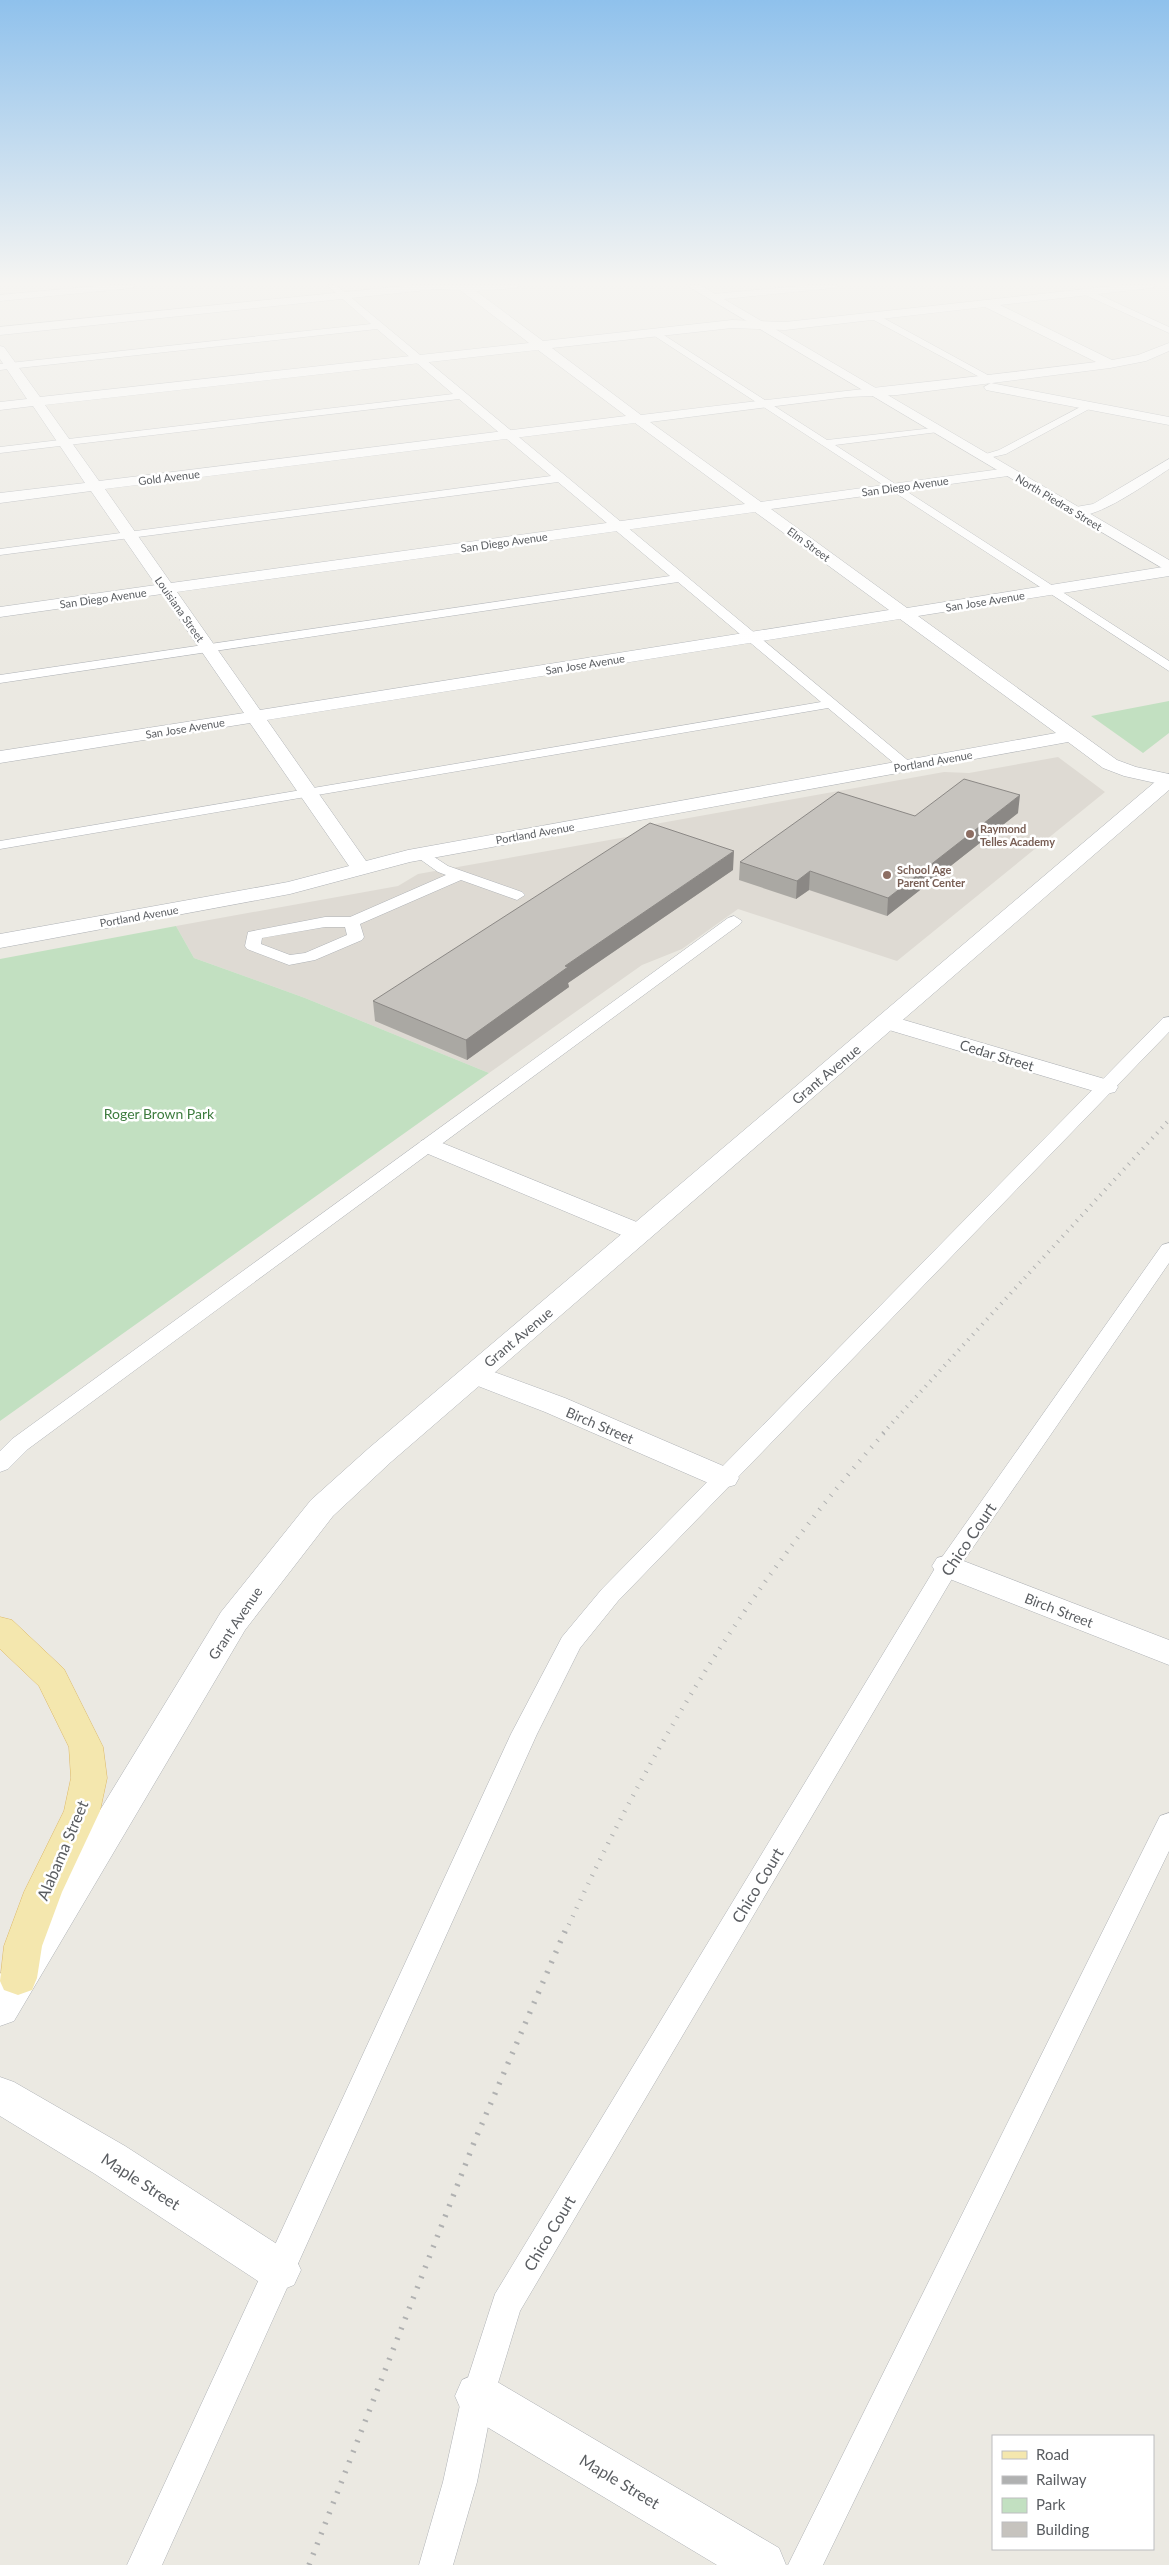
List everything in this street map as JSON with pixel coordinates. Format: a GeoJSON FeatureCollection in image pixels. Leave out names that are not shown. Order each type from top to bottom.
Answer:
{"type":"FeatureCollection","features":[{"type":"Feature","properties":{"kind":"main road","name":"Alabama Street"},"geometry":{"type":"LineString","coordinates":[[0,1629],[52,1678],[86,1747],[89,1778],[82,1811],[36,1910],[9,1994]]}},
{"type":"Feature","properties":{"kind":"street","name":"Louisiana Street"},"geometry":{"type":"LineString","coordinates":[[38,405],[361,868]]}},
{"type":"Feature","properties":{"kind":"street","name":"Elm Street"},"geometry":{"type":"LineString","coordinates":[[619,405],[1072,736],[1121,769],[1169,780]]}},
{"type":"Feature","properties":{"kind":"street","name":"Gold Avenue"},"geometry":{"type":"LineString","coordinates":[[0,498],[751,405]]}},
{"type":"Feature","properties":{"kind":"street","name":"North Piedras Street"},"geometry":{"type":"LineString","coordinates":[[897,405],[1169,566]]}},
{"type":"Feature","properties":{"kind":"street"},"geometry":{"type":"LineString","coordinates":[[1082,405],[1169,421]]}},
{"type":"Feature","properties":{"kind":"street"},"geometry":{"type":"LineString","coordinates":[[1075,511],[1097,508],[1169,463]]}},
{"type":"Feature","properties":{"kind":"street","name":"San Diego Avenue"},"geometry":{"type":"LineString","coordinates":[[0,612],[1008,472]]}},
{"type":"Feature","properties":{"kind":"street","name":"San Jose Avenue"},"geometry":{"type":"LineString","coordinates":[[0,757],[1169,571]]}},
{"type":"Feature","properties":{"kind":"street","name":"Portland Avenue"},"geometry":{"type":"LineString","coordinates":[[0,941],[290,888],[361,868],[422,854],[1072,736]]}},
{"type":"Feature","properties":{"kind":"street","name":"Grant Avenue"},"geometry":{"type":"LineString","coordinates":[[9,1994],[233,1621],[322,1508],[380,1455],[1169,780]]}},
{"type":"Feature","properties":{"kind":"street","name":"Cedar Street"},"geometry":{"type":"LineString","coordinates":[[887,1022],[1106,1087]]}},
{"type":"Feature","properties":{"kind":"street"},"geometry":{"type":"LineString","coordinates":[[430,1146],[640,1233]]}},
{"type":"Feature","properties":{"kind":"street","name":"Birch Street"},"geometry":{"type":"LineString","coordinates":[[475,1374],[555,1405],[724,1478]]}},
{"type":"Feature","properties":{"kind":"street","name":"Birch Street"},"geometry":{"type":"LineString","coordinates":[[948,1566],[1169,1653]]}},
{"type":"Feature","properties":{"kind":"street","name":"Maple Street"},"geometry":{"type":"LineString","coordinates":[[0,2095],[110,2160],[279,2270]]}},
{"type":"Feature","properties":{"kind":"street","name":"Maple Street"},"geometry":{"type":"LineString","coordinates":[[478,2396],[762,2565]]}},
{"type":"Feature","properties":{"kind":"lane"},"geometry":{"type":"LineString","coordinates":[[0,450],[388,405]]}},
{"type":"Feature","properties":{"kind":"lane"},"geometry":{"type":"LineString","coordinates":[[471,405],[906,766]]}},
{"type":"Feature","properties":{"kind":"lane"},"geometry":{"type":"LineString","coordinates":[[767,405],[1169,667]]}},
{"type":"Feature","properties":{"kind":"lane"},"geometry":{"type":"LineString","coordinates":[[984,456],[1002,452],[1088,406]]}},
{"type":"Feature","properties":{"kind":"lane"},"geometry":{"type":"LineString","coordinates":[[825,443],[938,429]]}},
{"type":"Feature","properties":{"kind":"lane"},"geometry":{"type":"LineString","coordinates":[[0,552],[560,478]]}},
{"type":"Feature","properties":{"kind":"lane"},"geometry":{"type":"LineString","coordinates":[[0,679],[680,578]]}},
{"type":"Feature","properties":{"kind":"lane"},"geometry":{"type":"LineString","coordinates":[[0,845],[830,704]]}},
{"type":"Feature","properties":{"kind":"lane"},"geometry":{"type":"LineString","coordinates":[[422,854],[443,870],[517,895]]}},
{"type":"Feature","properties":{"kind":"lane"},"geometry":{"type":"LineString","coordinates":[[352,922],[356,937],[309,957],[289,960],[253,946],[254,935],[325,922],[352,922],[460,875]]}},
{"type":"Feature","properties":{"kind":"lane"},"geometry":{"type":"LineString","coordinates":[[0,1464],[20,1444],[430,1146],[734,921]]}},
{"type":"Feature","properties":{"kind":"lane"},"geometry":{"type":"LineString","coordinates":[[144,2565],[520,1743],[571,1643],[610,1595],[1169,1022]]}},
{"type":"Feature","properties":{"kind":"lane","name":"Chico Court"},"geometry":{"type":"LineString","coordinates":[[436,2565],[460,2482],[478,2396],[506,2305],[948,1566],[1169,1249]]}},
{"type":"Feature","properties":{"kind":"lane"},"geometry":{"type":"LineString","coordinates":[[805,2565],[1169,1824]]}},
{"type":"Feature","properties":{"kind":"shaded area"},"geometry":{"type":"Polygon","coordinates":[[[1058,757],[1105,792],[897,961],[738,909],[682,949],[642,965],[489,1073],[305,998],[194,958],[176,926],[398,886],[418,874],[660,831],[655,824],[944,772],[969,773],[1058,757]]]}},
{"type":"Feature","properties":{"kind":"green space"},"geometry":{"type":"Polygon","coordinates":[[[1169,701],[1169,733],[1143,753],[1091,716],[1169,701]]]}},
{"type":"Feature","properties":{"kind":"green space","name":"Roger Brown Park"},"geometry":{"type":"Polygon","coordinates":[[[176,926],[194,958],[305,998],[489,1073],[0,1421],[0,959],[176,926]]]}},
{"type":"Feature","properties":{"kind":"building"},"geometry":{"type":"Polygon","coordinates":[[[964,779],[1020,795],[888,898],[810,871],[797,881],[740,862],[838,792],[915,816],[964,779]]]}},
{"type":"Feature","properties":{"kind":"building"},"geometry":{"type":"Polygon","coordinates":[[[650,823],[734,851],[565,966],[568,967],[466,1040],[373,1001],[650,823]]]}},
{"type":"Feature","properties":{"kind":"railway"},"geometry":{"type":"LineString","coordinates":[[883,1433],[1169,1120]]}},
{"type":"Feature","properties":{"kind":"railway"},"geometry":{"type":"LineString","coordinates":[[565,1933],[632,1798],[706,1670],[746,1609],[790,1548],[885,1432]]}},
{"type":"Feature","properties":{"kind":"railway"},"geometry":{"type":"LineString","coordinates":[[309,2565],[475,2140],[565,1931]]}},
{"type":"Feature","properties":{"kind":"place","name":"Raymond Telles Academy"},"geometry":{"type":"Point","coordinates":[970,834]}},
{"type":"Feature","properties":{"kind":"place","name":"School Age Parent Center"},"geometry":{"type":"Point","coordinates":[887,875]}}]}
